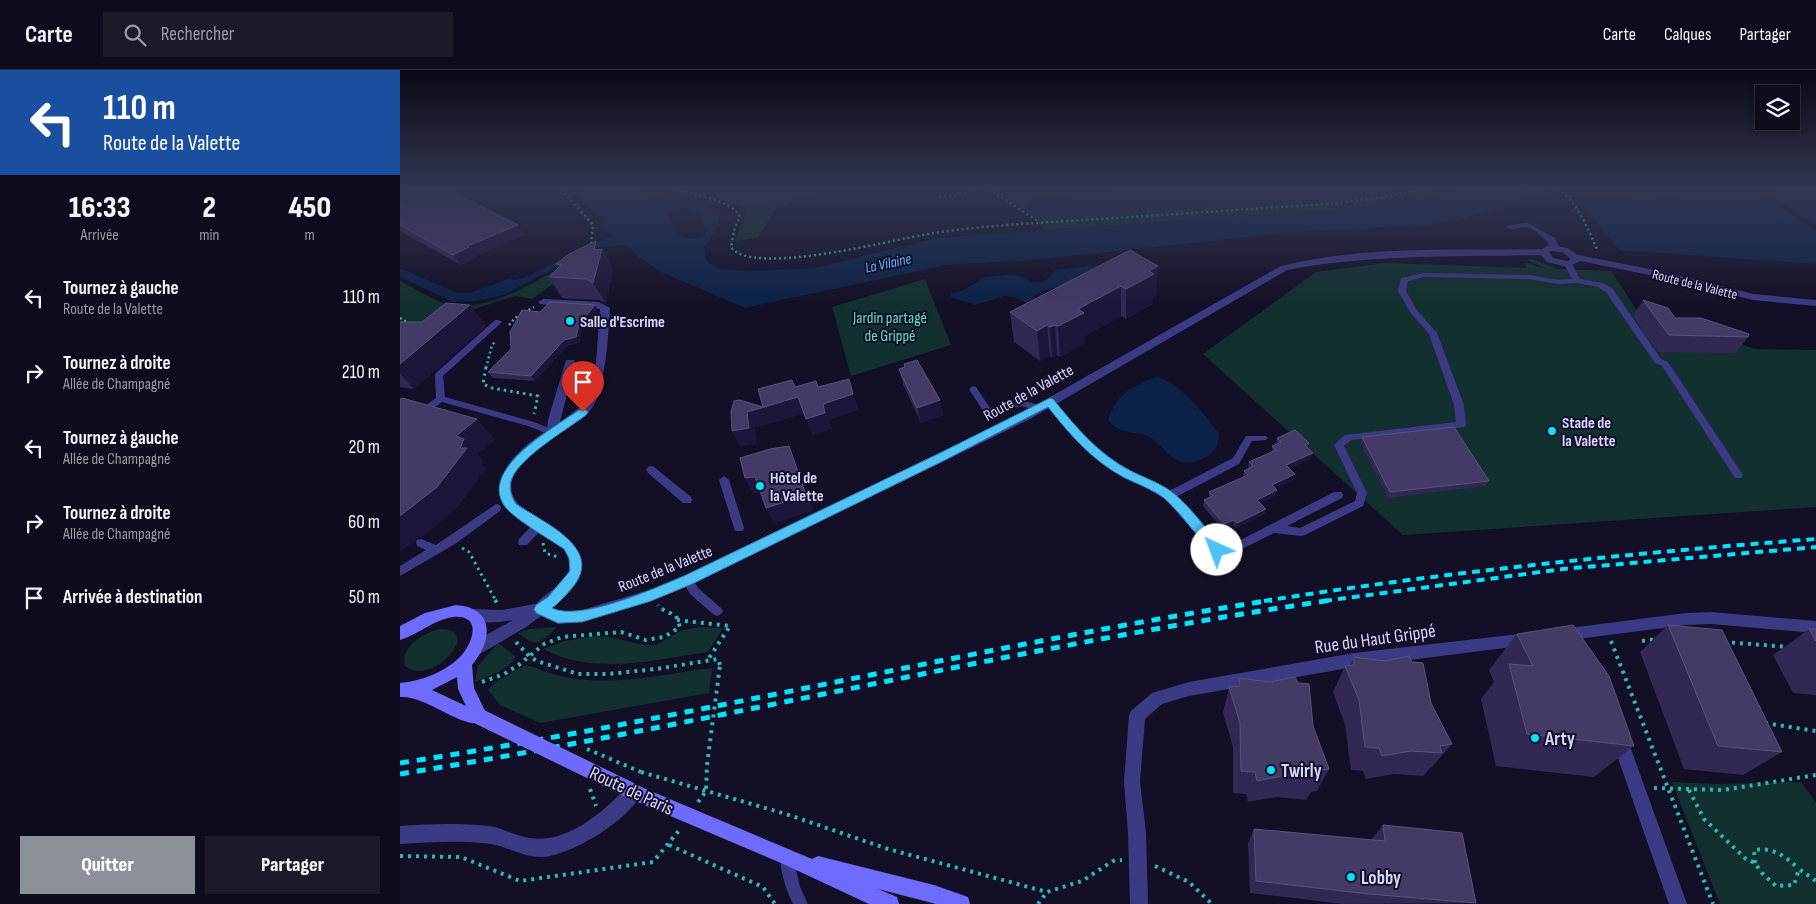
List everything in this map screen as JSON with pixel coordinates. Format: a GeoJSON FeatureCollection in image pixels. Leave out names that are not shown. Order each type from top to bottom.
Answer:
{"type":"FeatureCollection","features":[{"type":"Feature","properties":{"kind":"main road"},"geometry":{"type":"LineString","coordinates":[[404,630],[430,616],[449,612],[471,615],[480,628],[475,649],[455,671],[433,684],[405,690]]}},
{"type":"Feature","properties":{"kind":"main road"},"geometry":{"type":"LineString","coordinates":[[464,663],[466,689],[480,717]]}},
{"type":"Feature","properties":{"kind":"main road","name":"Route de Paris"},"geometry":{"type":"LineString","coordinates":[[405,690],[434,696],[467,715],[480,717],[630,796],[787,857],[890,904]]}},
{"type":"Feature","properties":{"kind":"main road","name":"Route de Paris"},"geometry":{"type":"LineString","coordinates":[[787,857],[934,894],[961,904]]}},
{"type":"Feature","properties":{"kind":"street"},"geometry":{"type":"LineString","coordinates":[[1549,248],[1556,248],[1568,250],[1572,261],[1550,260],[1544,252],[1549,248]]}},
{"type":"Feature","properties":{"kind":"street","name":"Route de la Valette"},"geometry":{"type":"LineString","coordinates":[[540,609],[558,618],[582,616],[651,595],[688,580],[832,511],[1038,408],[1284,268],[1309,262],[1415,254],[1544,252]]}},
{"type":"Feature","properties":{"kind":"street","name":"Route de la Valette"},"geometry":{"type":"LineString","coordinates":[[1572,261],[1598,261],[1753,297],[1816,303]]}},
{"type":"Feature","properties":{"kind":"street"},"geometry":{"type":"LineString","coordinates":[[475,649],[521,623],[540,609],[564,589],[576,571],[577,564],[573,551],[568,545],[535,529],[512,507],[506,499],[504,488],[506,478],[519,459],[583,412],[588,405],[601,363],[605,308],[600,305],[543,302]]}},
{"type":"Feature","properties":{"kind":"street"},"geometry":{"type":"LineString","coordinates":[[554,433],[554,420],[570,362]]}},
{"type":"Feature","properties":{"kind":"street"},"geometry":{"type":"LineString","coordinates":[[471,615],[502,616],[540,609]]}},
{"type":"Feature","properties":{"kind":"street","name":"Rue du Haut Grippé"},"geometry":{"type":"LineString","coordinates":[[1140,904],[1139,859],[1132,781],[1137,716],[1157,698],[1189,688],[1354,660],[1547,637],[1583,640],[1605,629],[1686,619],[1711,618],[1816,627]]}},
{"type":"Feature","properties":{"kind":"street"},"geometry":{"type":"LineString","coordinates":[[1612,721],[1678,904]]}},
{"type":"Feature","properties":{"kind":"street"},"geometry":{"type":"LineString","coordinates":[[400,834],[456,832],[491,835],[531,848],[557,846],[578,838],[622,807],[630,796]]}},
{"type":"Feature","properties":{"kind":"lane"},"geometry":{"type":"LineString","coordinates":[[1533,228],[1552,240],[1556,248]]}},
{"type":"Feature","properties":{"kind":"lane"},"geometry":{"type":"LineString","coordinates":[[1572,261],[1577,282]]}},
{"type":"Feature","properties":{"kind":"lane"},"geometry":{"type":"LineString","coordinates":[[1273,529],[1300,532],[1359,503],[1362,493],[1339,445],[1348,437],[1462,425],[1459,404],[1433,333],[1413,310],[1402,291],[1404,280],[1424,275],[1526,277],[1558,282],[1600,285],[1609,290],[1658,361],[1665,364],[1738,475]]}},
{"type":"Feature","properties":{"kind":"lane"},"geometry":{"type":"LineString","coordinates":[[441,399],[439,375],[498,322]]}},
{"type":"Feature","properties":{"kind":"lane"},"geometry":{"type":"LineString","coordinates":[[973,389],[988,412],[1021,403],[1038,408]]}},
{"type":"Feature","properties":{"kind":"lane"},"geometry":{"type":"LineString","coordinates":[[441,399],[531,424],[554,433]]}},
{"type":"Feature","properties":{"kind":"lane"},"geometry":{"type":"LineString","coordinates":[[400,429],[441,399]]}},
{"type":"Feature","properties":{"kind":"lane"},"geometry":{"type":"LineString","coordinates":[[1050,401],[1076,435],[1101,458],[1169,496],[1217,550],[1228,552],[1338,495]]}},
{"type":"Feature","properties":{"kind":"lane"},"geometry":{"type":"LineString","coordinates":[[1169,496],[1236,462],[1249,438],[1263,438]]}},
{"type":"Feature","properties":{"kind":"lane"},"geometry":{"type":"LineString","coordinates":[[651,470],[687,500]]}},
{"type":"Feature","properties":{"kind":"lane"},"geometry":{"type":"LineString","coordinates":[[724,480],[739,528]]}},
{"type":"Feature","properties":{"kind":"lane"},"geometry":{"type":"LineString","coordinates":[[400,570],[436,550],[496,508]]}},
{"type":"Feature","properties":{"kind":"lane"},"geometry":{"type":"LineString","coordinates":[[523,542],[535,529]]}},
{"type":"Feature","properties":{"kind":"lane"},"geometry":{"type":"LineString","coordinates":[[421,543],[436,550]]}},
{"type":"Feature","properties":{"kind":"lane"},"geometry":{"type":"LineString","coordinates":[[688,580],[694,591],[717,611]]}},
{"type":"Feature","properties":{"kind":"lane"},"geometry":{"type":"LineString","coordinates":[[787,857],[793,890],[801,904]]}},
{"type":"Feature","properties":{"kind":"path"},"geometry":{"type":"LineString","coordinates":[[589,253],[593,228]]}},
{"type":"Feature","properties":{"kind":"path"},"geometry":{"type":"LineString","coordinates":[[735,228],[731,247],[735,253],[750,258],[789,258],[832,253],[929,232],[974,228]]}},
{"type":"Feature","properties":{"kind":"path"},"geometry":{"type":"LineString","coordinates":[[1587,228],[1598,252],[1598,261]]}},
{"type":"Feature","properties":{"kind":"path"},"geometry":{"type":"LineString","coordinates":[[504,332],[515,318],[543,302]]}},
{"type":"Feature","properties":{"kind":"path"},"geometry":{"type":"LineString","coordinates":[[400,318],[415,328]]}},
{"type":"Feature","properties":{"kind":"path"},"geometry":{"type":"LineString","coordinates":[[498,339],[492,345],[482,381],[483,384],[492,388],[538,396],[531,424]]}},
{"type":"Feature","properties":{"kind":"path"},"geometry":{"type":"LineString","coordinates":[[535,529],[543,543],[545,553],[559,557],[561,560]]}},
{"type":"Feature","properties":{"kind":"path"},"geometry":{"type":"LineString","coordinates":[[469,552],[499,607]]}},
{"type":"Feature","properties":{"kind":"path"},"geometry":{"type":"LineString","coordinates":[[677,620],[730,626],[708,659]]}},
{"type":"Feature","properties":{"kind":"path"},"geometry":{"type":"LineString","coordinates":[[1605,629],[1613,644],[1713,904]]}},
{"type":"Feature","properties":{"kind":"path"},"geometry":{"type":"LineString","coordinates":[[1632,642],[1662,639]]}},
{"type":"Feature","properties":{"kind":"path"},"geometry":{"type":"LineString","coordinates":[[1583,640],[1613,644],[1622,643]]}},
{"type":"Feature","properties":{"kind":"path"},"geometry":{"type":"LineString","coordinates":[[1722,642],[1797,647]]}},
{"type":"Feature","properties":{"kind":"path"},"geometry":{"type":"LineString","coordinates":[[480,683],[504,674],[544,644]]}},
{"type":"Feature","properties":{"kind":"path"},"geometry":{"type":"LineString","coordinates":[[529,656],[578,674],[610,674],[656,669],[708,659],[718,660],[720,665],[707,765],[706,791]]}},
{"type":"Feature","properties":{"kind":"path"},"geometry":{"type":"LineString","coordinates":[[1759,722],[1816,731]]}},
{"type":"Feature","properties":{"kind":"path"},"geometry":{"type":"LineString","coordinates":[[641,772],[786,814],[888,849],[1047,892],[1082,881],[1114,861],[1139,859],[1189,882],[1212,904]]}},
{"type":"Feature","properties":{"kind":"path"},"geometry":{"type":"LineString","coordinates":[[1636,786],[1689,790],[1723,790],[1816,774]]}},
{"type":"Feature","properties":{"kind":"path"},"geometry":{"type":"LineString","coordinates":[[588,783],[601,820]]}},
{"type":"Feature","properties":{"kind":"path"},"geometry":{"type":"LineString","coordinates":[[1689,790],[1704,819],[1746,859],[1755,863]]}},
{"type":"Feature","properties":{"kind":"path"},"geometry":{"type":"LineString","coordinates":[[669,845],[763,887],[775,904]]}},
{"type":"Feature","properties":{"kind":"path"},"geometry":{"type":"LineString","coordinates":[[1799,869],[1794,885],[1776,886],[1762,873],[1755,863],[1754,850],[1768,847],[1784,854],[1799,869],[1816,881]]}},
{"type":"Feature","properties":{"kind":"path"},"geometry":{"type":"LineString","coordinates":[[1038,904],[1047,892]]}},
{"type":"Feature","properties":{"kind":"green space"},"geometry":{"type":"Polygon","coordinates":[[[740,228],[764,228],[758,238],[735,241],[740,228]]]}},
{"type":"Feature","properties":{"kind":"green space"},"geometry":{"type":"Polygon","coordinates":[[[1042,228],[1074,228],[1044,230],[1042,228]]]}},
{"type":"Feature","properties":{"kind":"green space","name":"Stade de la Valette"},"geometry":{"type":"Polygon","coordinates":[[[1532,259],[1558,269],[1611,271],[1636,309],[1755,349],[1816,350],[1816,507],[1403,535],[1203,354],[1316,272],[1386,263],[1526,268],[1525,263],[1528,263],[1546,269],[1527,260],[1532,259]]]}},
{"type":"Feature","properties":{"kind":"green space"},"geometry":{"type":"Polygon","coordinates":[[[570,263],[575,268],[532,299],[515,296],[400,333],[400,281],[438,300],[449,304],[465,305],[496,299],[512,293],[570,263]]]}},
{"type":"Feature","properties":{"kind":"green space","name":"Jardin partagé de Grippé"},"geometry":{"type":"Polygon","coordinates":[[[925,279],[951,345],[851,376],[832,307],[925,279]]]}},
{"type":"Feature","properties":{"kind":"green space"},"geometry":{"type":"Polygon","coordinates":[[[557,627],[539,642],[530,641],[518,633],[529,629],[557,627]]]}},
{"type":"Feature","properties":{"kind":"green space"},"geometry":{"type":"Polygon","coordinates":[[[701,627],[723,628],[708,652],[646,662],[603,664],[583,662],[543,649],[564,641],[596,636],[610,637],[639,644],[656,645],[682,630],[701,627]]]}},
{"type":"Feature","properties":{"kind":"green space"},"geometry":{"type":"Polygon","coordinates":[[[438,629],[451,630],[458,640],[444,661],[437,666],[421,671],[405,666],[404,659],[409,647],[426,634],[438,629]]]}},
{"type":"Feature","properties":{"kind":"green space"},"geometry":{"type":"Polygon","coordinates":[[[498,643],[515,656],[514,661],[499,672],[475,682],[478,666],[498,643]]]}},
{"type":"Feature","properties":{"kind":"green space"},"geometry":{"type":"Polygon","coordinates":[[[524,666],[571,678],[602,681],[634,679],[712,668],[709,693],[540,723],[500,705],[488,690],[495,682],[524,666]]]}},
{"type":"Feature","properties":{"kind":"green space"},"geometry":{"type":"Polygon","coordinates":[[[1672,782],[1717,784],[1801,782],[1816,802],[1816,904],[1720,904],[1672,782]]]}},
{"type":"Feature","properties":{"kind":"water","name":"La Vilaine"},"geometry":{"type":"Polygon","coordinates":[[[603,228],[674,228],[677,235],[692,239],[706,236],[705,228],[716,228],[704,249],[707,262],[720,269],[749,271],[815,268],[936,238],[1078,228],[1371,228],[1286,233],[1043,259],[946,265],[745,308],[659,271],[638,256],[631,248],[623,245],[596,247],[504,295],[475,301],[453,302],[400,277],[400,268],[454,292],[470,293],[508,279],[516,280],[526,277],[592,244],[612,237],[611,232],[603,230],[603,228]]]}},
{"type":"Feature","properties":{"kind":"water"},"geometry":{"type":"Polygon","coordinates":[[[1601,228],[1811,228],[1816,231],[1816,264],[1619,250],[1601,228]]]}},
{"type":"Feature","properties":{"kind":"water"},"geometry":{"type":"Polygon","coordinates":[[[1091,266],[1100,267],[1071,289],[1048,289],[1026,303],[1015,297],[1004,296],[975,305],[950,297],[951,294],[962,291],[985,277],[1020,276],[1031,282],[1039,282],[1046,280],[1056,270],[1091,266]]]}},
{"type":"Feature","properties":{"kind":"water"},"geometry":{"type":"Polygon","coordinates":[[[1156,377],[1174,385],[1183,392],[1219,434],[1216,448],[1204,459],[1189,463],[1180,461],[1149,437],[1116,428],[1108,419],[1116,403],[1126,392],[1156,377]]]}},
{"type":"Feature","properties":{"kind":"building"},"geometry":{"type":"Polygon","coordinates":[[[405,228],[511,228],[468,246],[453,255],[405,228]]]}},
{"type":"Feature","properties":{"kind":"building"},"geometry":{"type":"Polygon","coordinates":[[[596,241],[594,250],[602,249],[593,283],[587,279],[549,277],[561,265],[556,264],[569,254],[596,241]]]}},
{"type":"Feature","properties":{"kind":"building"},"geometry":{"type":"Polygon","coordinates":[[[1130,250],[1158,266],[1149,271],[1154,274],[1126,289],[1121,286],[1078,309],[1084,313],[1058,326],[1050,327],[1047,325],[1037,331],[1010,312],[1130,250]]]}},
{"type":"Feature","properties":{"kind":"building"},"geometry":{"type":"Polygon","coordinates":[[[1643,300],[1668,308],[1675,318],[1701,318],[1749,334],[1748,337],[1669,335],[1643,300]]]}},
{"type":"Feature","properties":{"kind":"building"},"geometry":{"type":"Polygon","coordinates":[[[550,302],[595,305],[579,324],[576,337],[564,340],[531,376],[488,372],[511,349],[510,332],[522,310],[540,312],[550,302]]]}},
{"type":"Feature","properties":{"kind":"building"},"geometry":{"type":"Polygon","coordinates":[[[446,303],[470,305],[400,364],[400,322],[422,322],[446,303]]]}},
{"type":"Feature","properties":{"kind":"building"},"geometry":{"type":"Polygon","coordinates":[[[917,360],[940,400],[917,408],[899,369],[905,367],[904,364],[917,360]]]}},
{"type":"Feature","properties":{"kind":"building"},"geometry":{"type":"Polygon","coordinates":[[[849,379],[853,394],[823,404],[825,413],[806,419],[798,397],[747,412],[749,428],[732,431],[731,411],[734,401],[740,400],[763,407],[758,389],[792,380],[795,387],[816,381],[818,387],[849,379]]]}},
{"type":"Feature","properties":{"kind":"building"},"geometry":{"type":"Polygon","coordinates":[[[400,399],[477,419],[456,436],[464,439],[460,448],[467,448],[437,487],[400,516],[400,399]]]}},
{"type":"Feature","properties":{"kind":"building"},"geometry":{"type":"Polygon","coordinates":[[[1454,427],[1489,481],[1390,492],[1362,437],[1454,427]]]}},
{"type":"Feature","properties":{"kind":"building"},"geometry":{"type":"Polygon","coordinates":[[[1295,430],[1309,443],[1305,445],[1313,453],[1286,465],[1295,474],[1272,485],[1277,490],[1257,500],[1266,509],[1237,523],[1234,520],[1224,524],[1204,500],[1213,496],[1209,492],[1248,475],[1244,471],[1253,466],[1249,462],[1276,450],[1272,446],[1281,442],[1277,438],[1295,430]]]}},
{"type":"Feature","properties":{"kind":"building"},"geometry":{"type":"Polygon","coordinates":[[[789,446],[806,495],[766,508],[755,477],[745,478],[740,458],[770,449],[789,446]]]}},
{"type":"Feature","properties":{"kind":"building"},"geometry":{"type":"Polygon","coordinates":[[[1573,625],[1609,676],[1634,746],[1527,734],[1509,664],[1533,666],[1517,634],[1573,625]]]}},
{"type":"Feature","properties":{"kind":"building"},"geometry":{"type":"Polygon","coordinates":[[[1668,625],[1722,630],[1782,752],[1718,746],[1668,625]]]}},
{"type":"Feature","properties":{"kind":"building"},"geometry":{"type":"Polygon","coordinates":[[[1809,629],[1816,629],[1816,641],[1809,629]]]}},
{"type":"Feature","properties":{"kind":"building"},"geometry":{"type":"Polygon","coordinates":[[[1409,656],[1412,662],[1423,663],[1431,703],[1452,744],[1440,746],[1442,753],[1411,751],[1382,756],[1379,748],[1365,747],[1359,700],[1345,666],[1354,665],[1354,657],[1385,661],[1409,656]]]}},
{"type":"Feature","properties":{"kind":"building"},"geometry":{"type":"Polygon","coordinates":[[[1295,677],[1298,683],[1309,684],[1313,726],[1329,769],[1317,771],[1318,779],[1287,775],[1257,781],[1255,772],[1241,771],[1240,723],[1229,687],[1239,686],[1239,678],[1270,682],[1295,677]]]}},
{"type":"Feature","properties":{"kind":"building","name":"Lobby"},"geometry":{"type":"Polygon","coordinates":[[[1383,825],[1462,833],[1476,903],[1369,894],[1256,881],[1254,829],[1385,841],[1383,825]]]}},
{"type":"Feature","properties":{"kind":"railway"},"geometry":{"type":"LineString","coordinates":[[1264,601],[1401,581],[1539,564],[1816,539]]}},
{"type":"Feature","properties":{"kind":"railway"},"geometry":{"type":"LineString","coordinates":[[1324,601],[1563,569],[1816,547]]}},
{"type":"Feature","properties":{"kind":"railway"},"geometry":{"type":"LineString","coordinates":[[400,763],[619,725],[1163,618],[1272,600]]}},
{"type":"Feature","properties":{"kind":"railway"},"geometry":{"type":"LineString","coordinates":[[400,774],[633,732],[1098,640],[1332,600]]}},
{"type":"Feature","properties":{"kind":"place","name":"Salle d'Escrime"},"geometry":{"type":"Point","coordinates":[570,321]}},
{"type":"Feature","properties":{"kind":"place","name":"Stade de la Valette"},"geometry":{"type":"Point","coordinates":[1552,431]}},
{"type":"Feature","properties":{"kind":"place","name":"Hôtel de la Valette"},"geometry":{"type":"Point","coordinates":[760,486]}},
{"type":"Feature","properties":{"kind":"place","name":"Arty"},"geometry":{"type":"Point","coordinates":[1535,738]}},
{"type":"Feature","properties":{"kind":"place","name":"Twirly"},"geometry":{"type":"Point","coordinates":[1271,770]}},
{"type":"Feature","properties":{"kind":"place","name":"Lobby"},"geometry":{"type":"Point","coordinates":[1351,877]}},
{"type":"Feature","properties":{"kind":"route"},"geometry":{"type":"LineString","coordinates":[[583,412],[519,459],[511,468],[504,488],[506,499],[512,507],[568,545],[576,557],[576,571],[571,580],[552,601],[540,609],[558,618],[582,616],[603,611],[688,580],[1026,416],[1050,401],[1076,435],[1101,458],[1169,496],[1217,550]]}}]}
